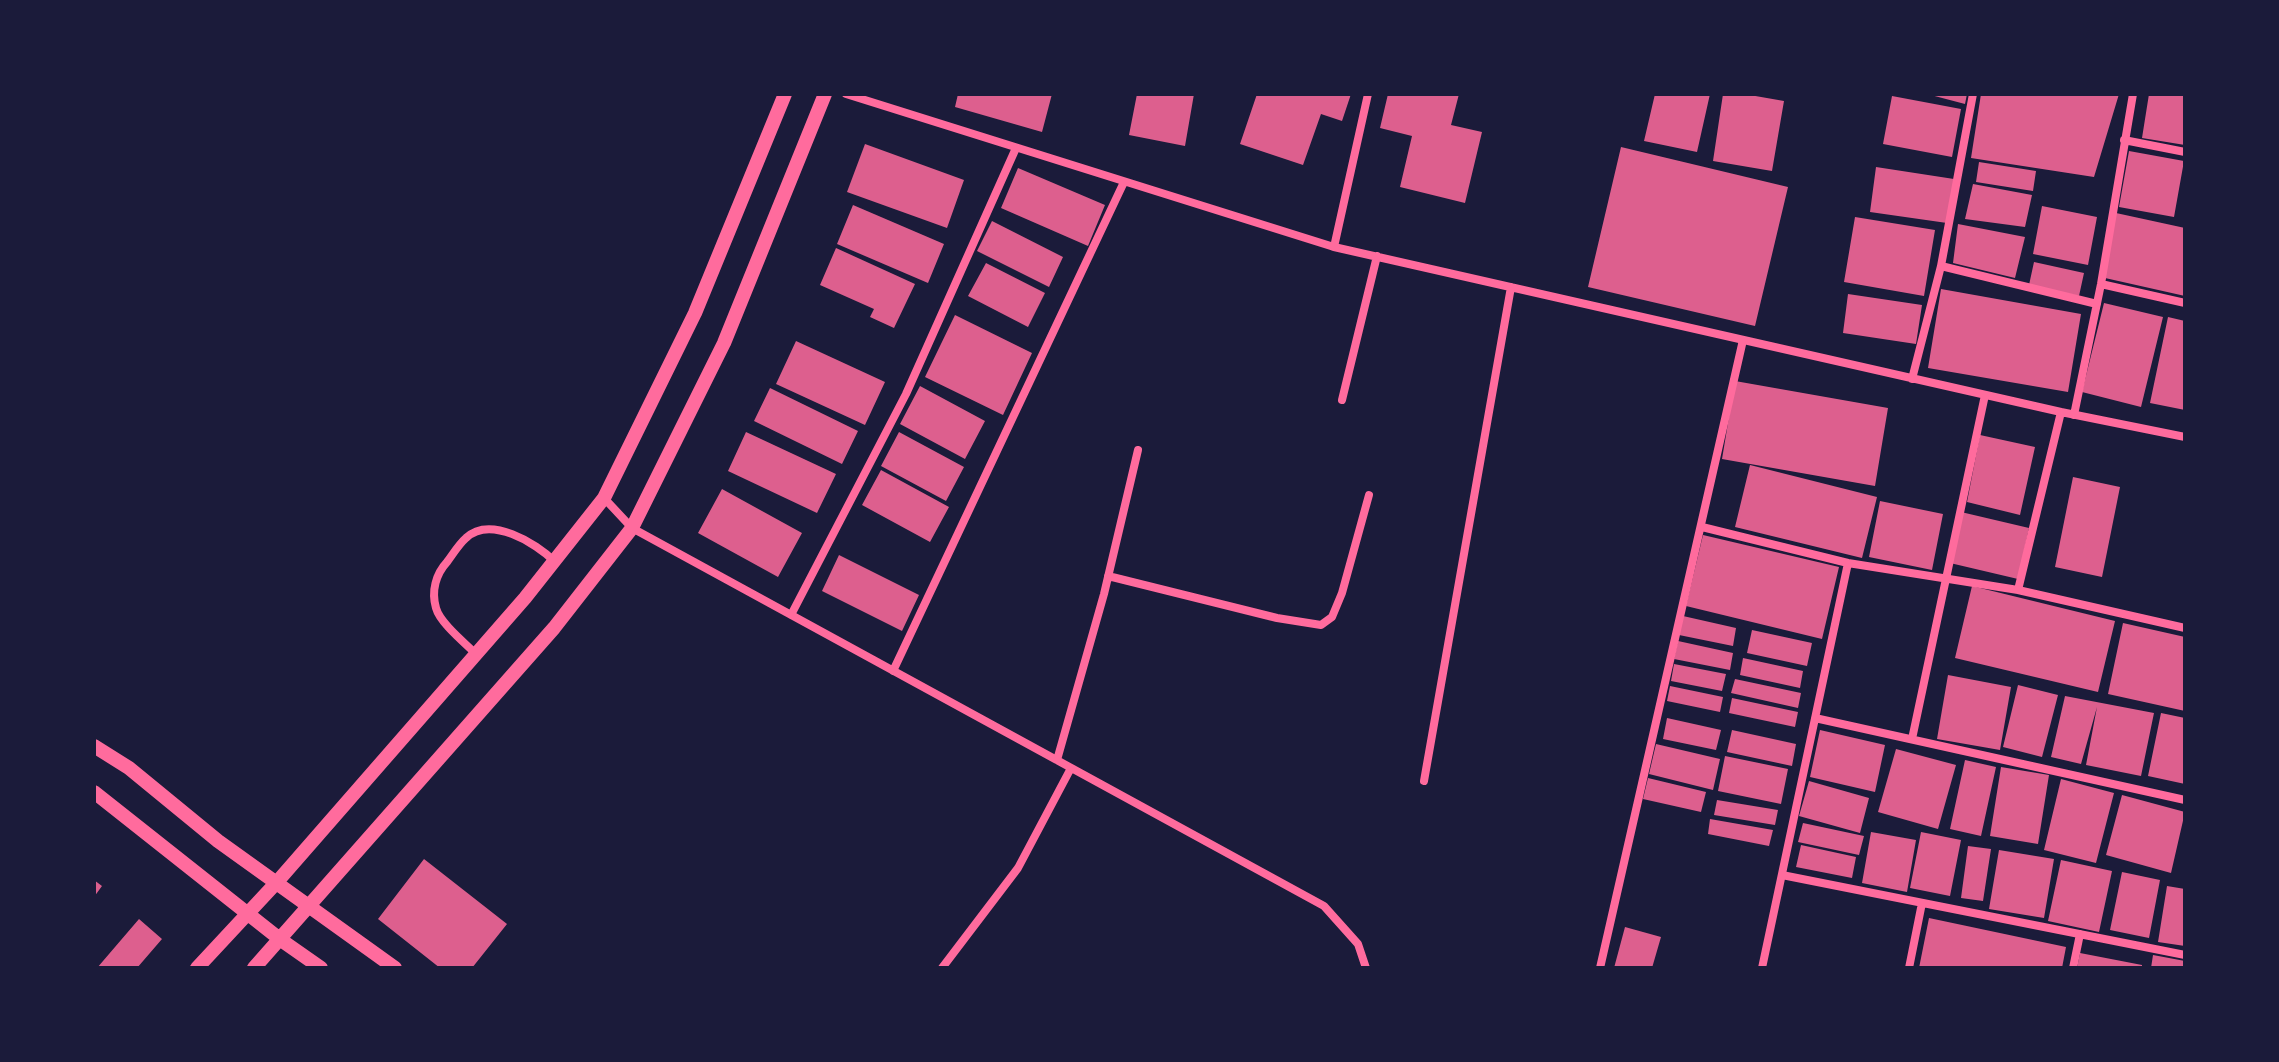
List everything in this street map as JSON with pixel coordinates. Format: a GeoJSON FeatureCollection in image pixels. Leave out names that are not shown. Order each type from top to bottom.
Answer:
{"type":"FeatureCollection","features":[{"type":"Feature","properties":{"kind":"street"},"geometry":{"type":"LineString","coordinates":[[197,968],[277,882],[476,654],[604,498],[695,313],[785,94]]}},
{"type":"Feature","properties":{"kind":"street"},"geometry":{"type":"LineString","coordinates":[[254,968],[554,628],[632,528],[724,343],[825,94]]}},
{"type":"Feature","properties":{"kind":"street"},"geometry":{"type":"LineString","coordinates":[[846,94],[1334,247],[1912,379],[2185,437]]}},
{"type":"Feature","properties":{"kind":"street"},"geometry":{"type":"LineString","coordinates":[[1334,247],[1368,94]]}},
{"type":"Feature","properties":{"kind":"street"},"geometry":{"type":"LineString","coordinates":[[1912,379],[1941,266],[1973,94]]}},
{"type":"Feature","properties":{"kind":"street"},"geometry":{"type":"LineString","coordinates":[[2074,415],[2101,284],[2133,94]]}},
{"type":"Feature","properties":{"kind":"street"},"geometry":{"type":"LineString","coordinates":[[2124,140],[2185,152]]}},
{"type":"Feature","properties":{"kind":"street"},"geometry":{"type":"LineString","coordinates":[[791,615],[906,394],[1016,148]]}},
{"type":"Feature","properties":{"kind":"street"},"geometry":{"type":"LineString","coordinates":[[893,671],[1124,182]]}},
{"type":"Feature","properties":{"kind":"street"},"geometry":{"type":"LineString","coordinates":[[1342,400],[1377,256]]}},
{"type":"Feature","properties":{"kind":"street"},"geometry":{"type":"LineString","coordinates":[[1941,266],[2097,304]]}},
{"type":"Feature","properties":{"kind":"street"},"geometry":{"type":"LineString","coordinates":[[2101,284],[2185,303]]}},
{"type":"Feature","properties":{"kind":"street"},"geometry":{"type":"LineString","coordinates":[[1424,781],[1511,287]]}},
{"type":"Feature","properties":{"kind":"street"},"geometry":{"type":"LineString","coordinates":[[1600,968],[1743,340]]}},
{"type":"Feature","properties":{"kind":"street"},"geometry":{"type":"LineString","coordinates":[[1912,739],[1985,395]]}},
{"type":"Feature","properties":{"kind":"street"},"geometry":{"type":"LineString","coordinates":[[2018,590],[2061,412]]}},
{"type":"Feature","properties":{"kind":"street"},"geometry":{"type":"LineString","coordinates":[[1057,760],[1108,576],[1138,450]]}},
{"type":"Feature","properties":{"kind":"street"},"geometry":{"type":"LineString","coordinates":[[1108,576],[1277,618],[1321,625],[1332,617],[1342,593],[1369,495]]}},
{"type":"Feature","properties":{"kind":"street"},"geometry":{"type":"LineString","coordinates":[[604,498],[632,528],[1324,906],[1358,944],[1366,968]]}},
{"type":"Feature","properties":{"kind":"street"},"geometry":{"type":"LineString","coordinates":[[1702,527],[1848,563],[2018,590],[2185,628]]}},
{"type":"Feature","properties":{"kind":"street"},"geometry":{"type":"LineString","coordinates":[[476,654],[456,636],[436,610],[434,590],[439,571],[468,535],[486,530],[511,533],[539,546],[554,561]]}},
{"type":"Feature","properties":{"kind":"street"},"geometry":{"type":"LineString","coordinates":[[1762,968],[1848,563]]}},
{"type":"Feature","properties":{"kind":"street"},"geometry":{"type":"LineString","coordinates":[[1815,718],[2185,800]]}},
{"type":"Feature","properties":{"kind":"street"},"geometry":{"type":"LineString","coordinates":[[94,746],[129,768],[218,841],[395,968]]}},
{"type":"Feature","properties":{"kind":"street"},"geometry":{"type":"LineString","coordinates":[[942,968],[1018,868],[1071,768]]}},
{"type":"Feature","properties":{"kind":"street"},"geometry":{"type":"LineString","coordinates":[[94,792],[321,968]]}},
{"type":"Feature","properties":{"kind":"street"},"geometry":{"type":"LineString","coordinates":[[1782,875],[2185,955]]}},
{"type":"Feature","properties":{"kind":"street"},"geometry":{"type":"LineString","coordinates":[[1909,968],[1922,903]]}},
{"type":"Feature","properties":{"kind":"street"},"geometry":{"type":"LineString","coordinates":[[2073,968],[2080,934]]}},
{"type":"Feature","properties":{"kind":"building"},"geometry":{"type":"Polygon","coordinates":[[[958,94],[1052,94],[1042,132],[955,107],[958,94]]]}},
{"type":"Feature","properties":{"kind":"building"},"geometry":{"type":"Polygon","coordinates":[[[1137,94],[1194,94],[1185,146],[1129,135],[1137,94]]]}},
{"type":"Feature","properties":{"kind":"building"},"geometry":{"type":"Polygon","coordinates":[[[1257,94],[1351,94],[1342,121],[1321,114],[1303,165],[1240,144],[1257,94]]]}},
{"type":"Feature","properties":{"kind":"building"},"geometry":{"type":"Polygon","coordinates":[[[1388,94],[1459,94],[1451,125],[1482,132],[1465,203],[1400,187],[1412,136],[1380,128],[1388,94]]]}},
{"type":"Feature","properties":{"kind":"building"},"geometry":{"type":"Polygon","coordinates":[[[1655,94],[1710,94],[1697,152],[1644,141],[1655,94]]]}},
{"type":"Feature","properties":{"kind":"building"},"geometry":{"type":"Polygon","coordinates":[[[1723,94],[1784,101],[1772,171],[1713,161],[1723,94]]]}},
{"type":"Feature","properties":{"kind":"building"},"geometry":{"type":"Polygon","coordinates":[[[1927,94],[1967,94],[1965,104],[1927,94]]]}},
{"type":"Feature","properties":{"kind":"building"},"geometry":{"type":"Polygon","coordinates":[[[1981,94],[2119,94],[2094,177],[1971,158],[1981,94]]]}},
{"type":"Feature","properties":{"kind":"building"},"geometry":{"type":"Polygon","coordinates":[[[2149,94],[2185,94],[2185,145],[2142,138],[2149,94]]]}},
{"type":"Feature","properties":{"kind":"building"},"geometry":{"type":"Polygon","coordinates":[[[1892,96],[1961,109],[1952,157],[1883,144],[1892,96]]]}},
{"type":"Feature","properties":{"kind":"building"},"geometry":{"type":"Polygon","coordinates":[[[865,144],[964,180],[947,228],[847,192],[865,144]]]}},
{"type":"Feature","properties":{"kind":"building"},"geometry":{"type":"Polygon","coordinates":[[[1621,147],[1788,187],[1755,326],[1588,287],[1621,147]]]}},
{"type":"Feature","properties":{"kind":"building"},"geometry":{"type":"Polygon","coordinates":[[[2129,151],[2184,161],[2174,217],[2119,207],[2129,151]]]}},
{"type":"Feature","properties":{"kind":"building"},"geometry":{"type":"Polygon","coordinates":[[[1979,162],[2036,171],[2033,191],[1976,182],[1979,162]]]}},
{"type":"Feature","properties":{"kind":"building"},"geometry":{"type":"Polygon","coordinates":[[[1876,167],[1954,179],[1947,223],[1870,212],[1876,167]]]}},
{"type":"Feature","properties":{"kind":"building"},"geometry":{"type":"Polygon","coordinates":[[[1018,168],[1105,205],[1088,246],[1001,208],[1018,168]]]}},
{"type":"Feature","properties":{"kind":"building"},"geometry":{"type":"Polygon","coordinates":[[[1973,184],[2032,195],[2025,227],[1965,219],[1973,184]]]}},
{"type":"Feature","properties":{"kind":"building"},"geometry":{"type":"Polygon","coordinates":[[[853,205],[944,244],[928,283],[837,244],[853,205]]]}},
{"type":"Feature","properties":{"kind":"building"},"geometry":{"type":"Polygon","coordinates":[[[2042,206],[2097,217],[2088,265],[2033,254],[2042,206]]]}},
{"type":"Feature","properties":{"kind":"building"},"geometry":{"type":"Polygon","coordinates":[[[2116,213],[2185,228],[2185,296],[2105,278],[2116,213]]]}},
{"type":"Feature","properties":{"kind":"building"},"geometry":{"type":"Polygon","coordinates":[[[1855,217],[1935,230],[1924,296],[1844,282],[1855,217]]]}},
{"type":"Feature","properties":{"kind":"building"},"geometry":{"type":"Polygon","coordinates":[[[992,221],[1063,257],[1049,287],[977,251],[992,221]]]}},
{"type":"Feature","properties":{"kind":"building"},"geometry":{"type":"Polygon","coordinates":[[[1958,224],[2025,237],[2015,278],[1953,263],[1958,224]]]}},
{"type":"Feature","properties":{"kind":"building"},"geometry":{"type":"Polygon","coordinates":[[[836,248],[915,284],[894,328],[870,317],[874,309],[820,285],[836,248]]]}},
{"type":"Feature","properties":{"kind":"building"},"geometry":{"type":"Polygon","coordinates":[[[2034,262],[2084,273],[2079,296],[2029,285],[2034,262]]]}},
{"type":"Feature","properties":{"kind":"building"},"geometry":{"type":"Polygon","coordinates":[[[986,263],[1045,293],[1028,327],[968,296],[986,263]]]}},
{"type":"Feature","properties":{"kind":"building"},"geometry":{"type":"Polygon","coordinates":[[[1941,289],[2081,314],[2068,392],[1928,368],[1941,289]]]}},
{"type":"Feature","properties":{"kind":"building"},"geometry":{"type":"Polygon","coordinates":[[[1848,294],[1922,305],[1916,344],[1843,333],[1848,294]]]}},
{"type":"Feature","properties":{"kind":"building"},"geometry":{"type":"Polygon","coordinates":[[[2104,303],[2163,317],[2141,407],[2082,392],[2104,303]]]}},
{"type":"Feature","properties":{"kind":"building"},"geometry":{"type":"Polygon","coordinates":[[[955,315],[1032,353],[1003,415],[925,377],[955,315]]]}},
{"type":"Feature","properties":{"kind":"building"},"geometry":{"type":"Polygon","coordinates":[[[2168,317],[2185,321],[2185,410],[2150,403],[2168,317]]]}},
{"type":"Feature","properties":{"kind":"building"},"geometry":{"type":"Polygon","coordinates":[[[796,341],[885,382],[865,425],[776,384],[796,341]]]}},
{"type":"Feature","properties":{"kind":"building"},"geometry":{"type":"Polygon","coordinates":[[[1735,381],[1888,408],[1875,486],[1722,459],[1735,381]]]}},
{"type":"Feature","properties":{"kind":"building"},"geometry":{"type":"Polygon","coordinates":[[[920,386],[985,421],[965,459],[900,424],[920,386]]]}},
{"type":"Feature","properties":{"kind":"building"},"geometry":{"type":"Polygon","coordinates":[[[770,388],[858,431],[842,464],[754,421],[770,388]]]}},
{"type":"Feature","properties":{"kind":"building"},"geometry":{"type":"Polygon","coordinates":[[[746,432],[836,474],[817,513],[728,471],[746,432]]]}},
{"type":"Feature","properties":{"kind":"building"},"geometry":{"type":"Polygon","coordinates":[[[899,432],[964,467],[946,501],[881,466],[899,432]]]}},
{"type":"Feature","properties":{"kind":"building"},"geometry":{"type":"Polygon","coordinates":[[[1980,435],[2035,447],[2020,515],[1967,502],[1980,435]]]}},
{"type":"Feature","properties":{"kind":"building"},"geometry":{"type":"Polygon","coordinates":[[[1750,465],[1877,497],[1862,558],[1735,527],[1750,465]]]}},
{"type":"Feature","properties":{"kind":"building"},"geometry":{"type":"Polygon","coordinates":[[[881,470],[949,507],[930,542],[862,505],[881,470]]]}},
{"type":"Feature","properties":{"kind":"building"},"geometry":{"type":"Polygon","coordinates":[[[2073,477],[2120,487],[2102,577],[2055,567],[2073,477]]]}},
{"type":"Feature","properties":{"kind":"building"},"geometry":{"type":"Polygon","coordinates":[[[722,489],[802,533],[778,577],[698,533],[722,489]]]}},
{"type":"Feature","properties":{"kind":"building"},"geometry":{"type":"Polygon","coordinates":[[[1880,501],[1943,514],[1932,570],[1869,557],[1880,501]]]}},
{"type":"Feature","properties":{"kind":"building"},"geometry":{"type":"Polygon","coordinates":[[[1961,512],[2029,528],[2018,579],[1950,563],[1961,512]]]}},
{"type":"Feature","properties":{"kind":"building"},"geometry":{"type":"Polygon","coordinates":[[[1703,535],[1839,567],[1822,639],[1686,606],[1703,535]]]}},
{"type":"Feature","properties":{"kind":"building"},"geometry":{"type":"Polygon","coordinates":[[[839,555],[919,595],[902,631],[822,591],[839,555]]]}},
{"type":"Feature","properties":{"kind":"building"},"geometry":{"type":"Polygon","coordinates":[[[1972,586],[2115,621],[2098,692],[1955,658],[1972,586]]]}},
{"type":"Feature","properties":{"kind":"building"},"geometry":{"type":"Polygon","coordinates":[[[1683,616],[1736,628],[1733,646],[1679,635],[1683,616]]]}},
{"type":"Feature","properties":{"kind":"building"},"geometry":{"type":"Polygon","coordinates":[[[2123,623],[2185,637],[2185,711],[2108,694],[2123,623]]]}},
{"type":"Feature","properties":{"kind":"building"},"geometry":{"type":"Polygon","coordinates":[[[1752,630],[1812,643],[1807,666],[1747,653],[1752,630]]]}},
{"type":"Feature","properties":{"kind":"building"},"geometry":{"type":"Polygon","coordinates":[[[1678,641],[1733,653],[1730,670],[1674,659],[1678,641]]]}},
{"type":"Feature","properties":{"kind":"building"},"geometry":{"type":"Polygon","coordinates":[[[1743,658],[1803,671],[1800,688],[1740,675],[1743,658]]]}},
{"type":"Feature","properties":{"kind":"building"},"geometry":{"type":"Polygon","coordinates":[[[1674,664],[1726,674],[1722,691],[1671,681],[1674,664]]]}},
{"type":"Feature","properties":{"kind":"building"},"geometry":{"type":"Polygon","coordinates":[[[1948,675],[2011,687],[2000,750],[1937,739],[1948,675]]]}},
{"type":"Feature","properties":{"kind":"building"},"geometry":{"type":"Polygon","coordinates":[[[1735,679],[1801,693],[1798,708],[1731,693],[1735,679]]]}},
{"type":"Feature","properties":{"kind":"building"},"geometry":{"type":"Polygon","coordinates":[[[2018,685],[2058,695],[2042,757],[2003,747],[2018,685]]]}},
{"type":"Feature","properties":{"kind":"building"},"geometry":{"type":"Polygon","coordinates":[[[1670,686],[1723,697],[1720,712],[1667,701],[1670,686]]]}},
{"type":"Feature","properties":{"kind":"building"},"geometry":{"type":"Polygon","coordinates":[[[2065,696],[2154,713],[2141,776],[2086,765],[2097,707],[2081,764],[2051,757],[2065,696]]]}},
{"type":"Feature","properties":{"kind":"building"},"geometry":{"type":"Polygon","coordinates":[[[1732,698],[1798,712],[1795,727],[1729,713],[1732,698]]]}},
{"type":"Feature","properties":{"kind":"building"},"geometry":{"type":"Polygon","coordinates":[[[2161,713],[2185,718],[2185,784],[2148,776],[2161,713]]]}},
{"type":"Feature","properties":{"kind":"building"},"geometry":{"type":"Polygon","coordinates":[[[1667,718],[1721,730],[1716,750],[1663,739],[1667,718]]]}},
{"type":"Feature","properties":{"kind":"building"},"geometry":{"type":"Polygon","coordinates":[[[1732,730],[1796,744],[1792,766],[1727,752],[1732,730]]]}},
{"type":"Feature","properties":{"kind":"building"},"geometry":{"type":"Polygon","coordinates":[[[1820,730],[1885,745],[1875,792],[1810,777],[1820,730]]]}},
{"type":"Feature","properties":{"kind":"building"},"geometry":{"type":"Polygon","coordinates":[[[1656,744],[1720,759],[1713,790],[1649,774],[1656,744]]]}},
{"type":"Feature","properties":{"kind":"building"},"geometry":{"type":"Polygon","coordinates":[[[1896,749],[1956,765],[1938,829],[1878,812],[1896,749]]]}},
{"type":"Feature","properties":{"kind":"building"},"geometry":{"type":"Polygon","coordinates":[[[1725,756],[1788,769],[1781,804],[1718,791],[1725,756]]]}},
{"type":"Feature","properties":{"kind":"building"},"geometry":{"type":"Polygon","coordinates":[[[1965,760],[1996,767],[1981,836],[1950,829],[1965,760]]]}},
{"type":"Feature","properties":{"kind":"building"},"geometry":{"type":"Polygon","coordinates":[[[2001,767],[2049,775],[2038,844],[1990,836],[2001,767]]]}},
{"type":"Feature","properties":{"kind":"building"},"geometry":{"type":"Polygon","coordinates":[[[1648,778],[1706,792],[1701,812],[1643,799],[1648,778]]]}},
{"type":"Feature","properties":{"kind":"building"},"geometry":{"type":"Polygon","coordinates":[[[2061,779],[2114,793],[2096,863],[2044,850],[2061,779]]]}},
{"type":"Feature","properties":{"kind":"building"},"geometry":{"type":"Polygon","coordinates":[[[1809,781],[1869,798],[1860,833],[1799,816],[1809,781]]]}},
{"type":"Feature","properties":{"kind":"building"},"geometry":{"type":"Polygon","coordinates":[[[2122,795],[2185,812],[2171,873],[2106,855],[2122,795]]]}},
{"type":"Feature","properties":{"kind":"building"},"geometry":{"type":"Polygon","coordinates":[[[1717,800],[1778,810],[1775,825],[1714,815],[1717,800]]]}},
{"type":"Feature","properties":{"kind":"building"},"geometry":{"type":"Polygon","coordinates":[[[1710,819],[1773,830],[1769,846],[1708,834],[1710,819]]]}},
{"type":"Feature","properties":{"kind":"building"},"geometry":{"type":"Polygon","coordinates":[[[1803,823],[1864,836],[1859,855],[1798,842],[1803,823]]]}},
{"type":"Feature","properties":{"kind":"building"},"geometry":{"type":"Polygon","coordinates":[[[1871,832],[1916,840],[1907,892],[1862,883],[1871,832]]]}},
{"type":"Feature","properties":{"kind":"building"},"geometry":{"type":"Polygon","coordinates":[[[1921,832],[1961,840],[1950,896],[1910,888],[1921,832]]]}},
{"type":"Feature","properties":{"kind":"building"},"geometry":{"type":"Polygon","coordinates":[[[1801,845],[1856,857],[1852,878],[1796,867],[1801,845]]]}},
{"type":"Feature","properties":{"kind":"building"},"geometry":{"type":"Polygon","coordinates":[[[1968,846],[1991,849],[1983,901],[1961,898],[1968,846]]]}},
{"type":"Feature","properties":{"kind":"building"},"geometry":{"type":"Polygon","coordinates":[[[1999,850],[2054,859],[2044,918],[1989,909],[1999,850]]]}},
{"type":"Feature","properties":{"kind":"building"},"geometry":{"type":"Polygon","coordinates":[[[424,859],[507,924],[472,968],[440,968],[378,919],[424,859]]]}},
{"type":"Feature","properties":{"kind":"building"},"geometry":{"type":"Polygon","coordinates":[[[2061,860],[2112,871],[2099,932],[2048,921],[2061,860]]]}},
{"type":"Feature","properties":{"kind":"building"},"geometry":{"type":"Polygon","coordinates":[[[2122,872],[2160,880],[2149,938],[2110,930],[2122,872]]]}},
{"type":"Feature","properties":{"kind":"building"},"geometry":{"type":"Polygon","coordinates":[[[94,880],[102,886],[94,897],[94,880]]]}},
{"type":"Feature","properties":{"kind":"building"},"geometry":{"type":"Polygon","coordinates":[[[2167,886],[2185,889],[2185,946],[2158,942],[2167,886]]]}},
{"type":"Feature","properties":{"kind":"building"},"geometry":{"type":"Polygon","coordinates":[[[1929,918],[2066,947],[2062,968],[1919,968],[1929,918]]]}},
{"type":"Feature","properties":{"kind":"building"},"geometry":{"type":"Polygon","coordinates":[[[139,919],[162,939],[137,968],[97,968],[139,919]]]}},
{"type":"Feature","properties":{"kind":"building"},"geometry":{"type":"Polygon","coordinates":[[[1625,927],[1661,937],[1652,968],[1614,968],[1625,927]]]}},
{"type":"Feature","properties":{"kind":"building"},"geometry":{"type":"Polygon","coordinates":[[[2080,953],[2142,965],[2142,968],[2077,968],[2080,953]]]}},
{"type":"Feature","properties":{"kind":"building"},"geometry":{"type":"Polygon","coordinates":[[[2153,955],[2185,961],[2185,968],[2151,968],[2153,955]]]}}]}
